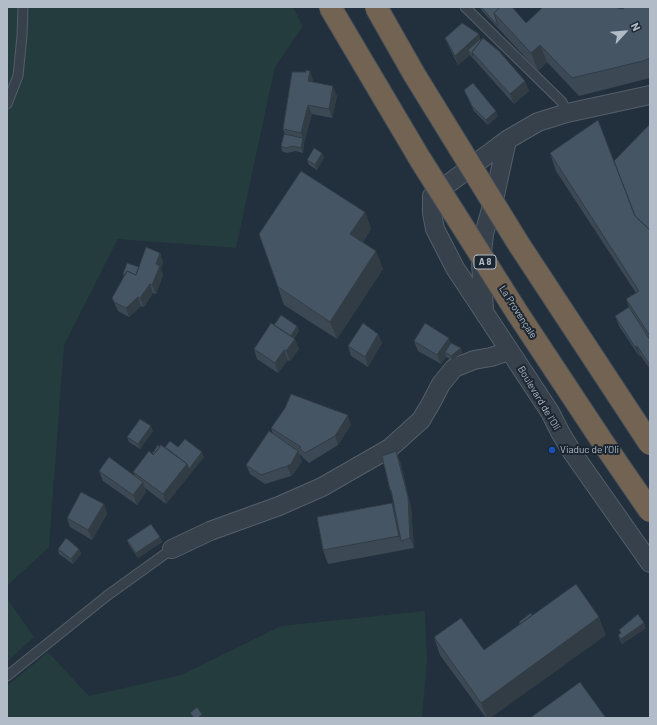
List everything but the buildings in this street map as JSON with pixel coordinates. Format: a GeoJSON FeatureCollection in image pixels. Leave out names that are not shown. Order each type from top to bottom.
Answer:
{"type":"FeatureCollection","features":[{"type":"Feature","properties":{"kind":"highway","name":"La Provençale"},"geometry":{"type":"LineString","coordinates":[[330,7],[420,159],[510,301],[650,511]]}},
{"type":"Feature","properties":{"kind":"highway"},"geometry":{"type":"LineString","coordinates":[[376,7],[414,74],[518,243],[650,444]]}},
{"type":"Feature","properties":{"kind":"street","name":"Boulevard de l'Oli"},"geometry":{"type":"LineString","coordinates":[[650,95],[567,113],[538,122],[507,140],[432,196],[432,213],[435,230],[455,268],[550,412],[572,452],[650,563]]}},
{"type":"Feature","properties":{"kind":"street","name":"Boulevard de l'Oli"},"geometry":{"type":"LineString","coordinates":[[484,311],[481,263],[484,234],[495,195],[507,140]]}},
{"type":"Feature","properties":{"kind":"street"},"geometry":{"type":"LineString","coordinates":[[172,549],[210,531],[279,506],[322,487],[390,448],[421,420],[441,384],[454,368],[474,360],[491,357],[509,351]]}},
{"type":"Feature","properties":{"kind":"lane"},"geometry":{"type":"LineString","coordinates":[[7,104],[18,76],[23,7]]}},
{"type":"Feature","properties":{"kind":"lane"},"geometry":{"type":"LineString","coordinates":[[465,7],[562,102],[567,113]]}},
{"type":"Feature","properties":{"kind":"lane"},"geometry":{"type":"LineString","coordinates":[[7,676],[108,595],[172,549]]}},
{"type":"Feature","properties":{"kind":"green space"},"geometry":{"type":"Polygon","coordinates":[[[7,7],[293,7],[303,26],[275,67],[236,248],[118,239],[64,345],[49,547],[7,586],[7,7]]]}},
{"type":"Feature","properties":{"kind":"green space"},"geometry":{"type":"Polygon","coordinates":[[[7,598],[34,637],[7,662],[7,598]]]}},
{"type":"Feature","properties":{"kind":"green space"},"geometry":{"type":"Polygon","coordinates":[[[425,611],[427,662],[422,718],[7,718],[7,686],[48,652],[89,696],[181,675],[281,626],[425,611]]]}},
{"type":"Feature","properties":{"kind":"place","name":"Viaduc de l’Oli"},"geometry":{"type":"Point","coordinates":[552,450]}}]}
